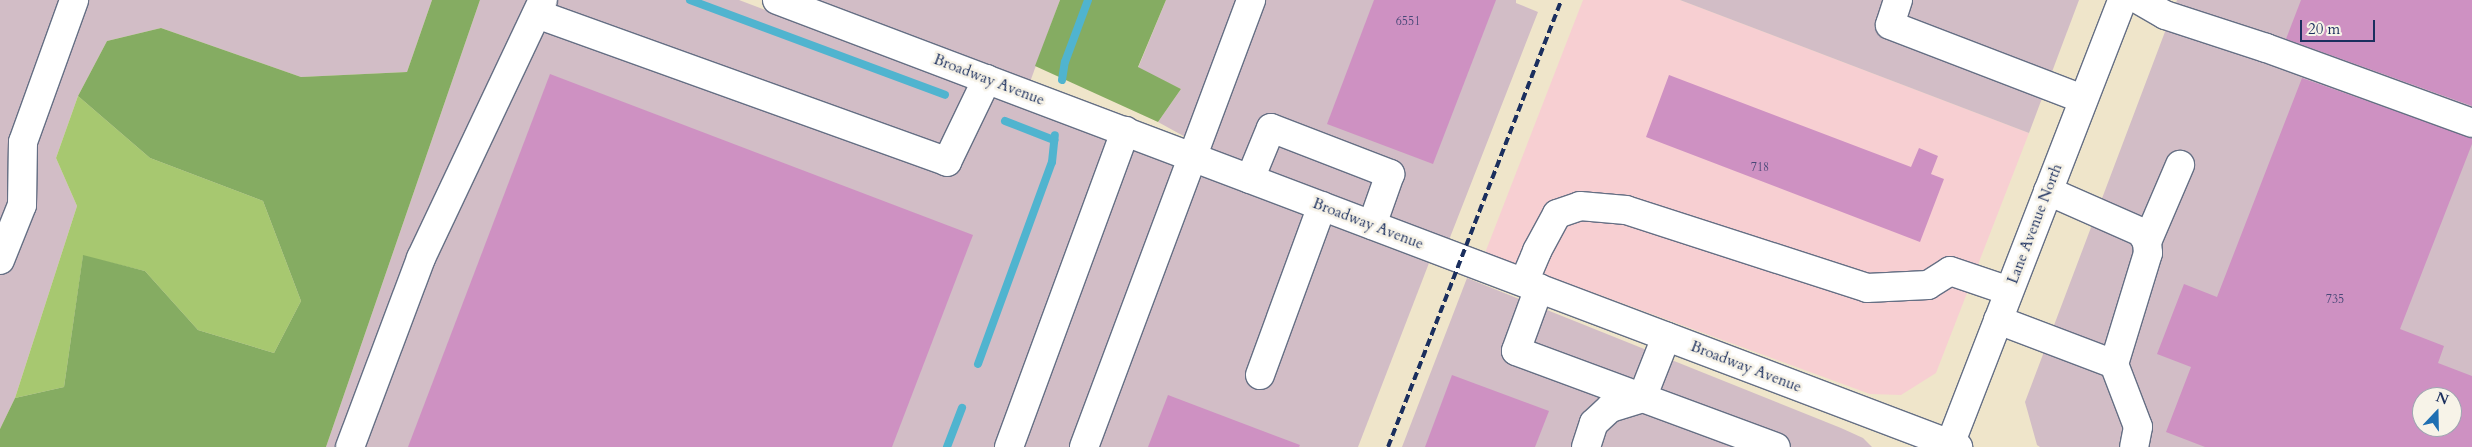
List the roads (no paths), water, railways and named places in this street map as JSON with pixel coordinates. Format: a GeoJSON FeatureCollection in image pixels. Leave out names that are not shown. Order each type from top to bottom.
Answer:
{"type":"FeatureCollection","features":[{"type":"Feature","properties":{"kind":"street"},"geometry":{"type":"LineString","coordinates":[[0,260],[22,205],[23,142],[74,0]]}},
{"type":"Feature","properties":{"kind":"street","name":"Broadway Avenue"},"geometry":{"type":"LineString","coordinates":[[777,0],[1952,446]]}},
{"type":"Feature","properties":{"kind":"street"},"geometry":{"type":"LineString","coordinates":[[1084,447],[1251,0]]}},
{"type":"Feature","properties":{"kind":"street"},"geometry":{"type":"LineString","coordinates":[[1898,0],[1890,25],[2083,99]]}},
{"type":"Feature","properties":{"kind":"street","name":"Lane Avenue North"},"geometry":{"type":"LineString","coordinates":[[1952,446],[2009,291],[2122,0]]}},
{"type":"Feature","properties":{"kind":"street"},"geometry":{"type":"LineString","coordinates":[[2139,0],[2166,15],[2266,48],[2472,123]]}},
{"type":"Feature","properties":{"kind":"street"},"geometry":{"type":"LineString","coordinates":[[350,447],[421,258],[540,7],[947,162],[987,80]]}},
{"type":"Feature","properties":{"kind":"street"},"geometry":{"type":"LineString","coordinates":[[1250,179],[1271,128],[1390,174],[1372,225]]}},
{"type":"Feature","properties":{"kind":"street"},"geometry":{"type":"LineString","coordinates":[[1009,447],[1125,132]]}},
{"type":"Feature","properties":{"kind":"street"},"geometry":{"type":"LineString","coordinates":[[2147,242],[2180,165]]}},
{"type":"Feature","properties":{"kind":"street"},"geometry":{"type":"LineString","coordinates":[[2048,191],[2141,232],[2147,242],[2148,253],[2114,364],[2138,427],[2134,447]]}},
{"type":"Feature","properties":{"kind":"street"},"geometry":{"type":"LineString","coordinates":[[1260,375],[1322,206]]}},
{"type":"Feature","properties":{"kind":"street"},"geometry":{"type":"LineString","coordinates":[[1776,447],[1516,351],[1537,251],[1557,214],[1580,206],[1626,210],[1867,288],[1928,285],[1950,271],[2009,291]]}},
{"type":"Feature","properties":{"kind":"street"},"geometry":{"type":"LineString","coordinates":[[1998,320],[2114,364]]}},
{"type":"Feature","properties":{"kind":"street"},"geometry":{"type":"LineString","coordinates":[[1642,398],[1666,337]]}},
{"type":"Feature","properties":{"kind":"street"},"geometry":{"type":"LineString","coordinates":[[1586,447],[1594,423],[1610,408],[1642,398]]}},
{"type":"Feature","properties":{"kind":"waterway"},"geometry":{"type":"LineString","coordinates":[[690,0],[945,95]]}},
{"type":"Feature","properties":{"kind":"waterway"},"geometry":{"type":"LineString","coordinates":[[1062,80],[1065,62],[1088,0]]}},
{"type":"Feature","properties":{"kind":"waterway"},"geometry":{"type":"LineString","coordinates":[[1005,121],[1054,140]]}},
{"type":"Feature","properties":{"kind":"waterway"},"geometry":{"type":"LineString","coordinates":[[978,364],[1052,162],[1055,135]]}},
{"type":"Feature","properties":{"kind":"waterway"},"geometry":{"type":"LineString","coordinates":[[947,447],[962,408]]}},
{"type":"Feature","properties":{"kind":"railway"},"geometry":{"type":"LineString","coordinates":[[1388,447],[1561,0]]}}]}
